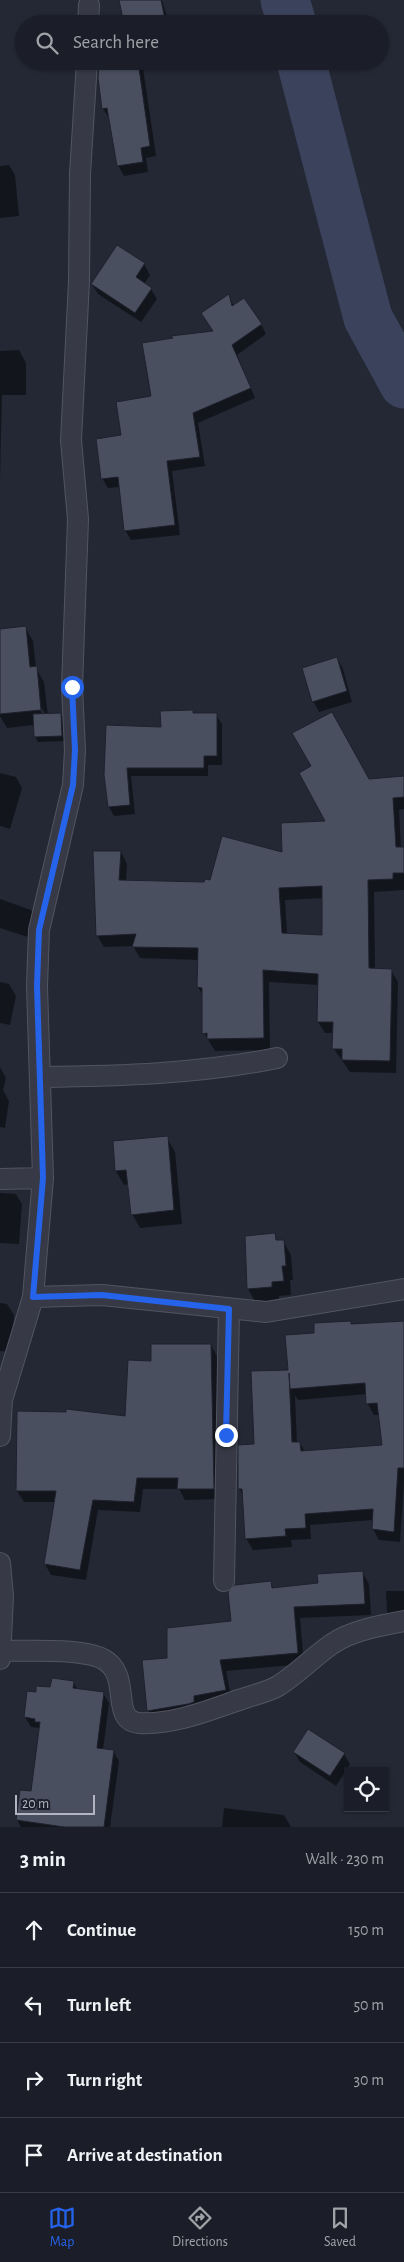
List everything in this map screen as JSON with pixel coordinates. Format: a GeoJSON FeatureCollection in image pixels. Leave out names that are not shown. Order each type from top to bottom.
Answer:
{"type":"FeatureCollection","features":[{"type":"Feature","properties":{"kind":"street"},"geometry":{"type":"LineString","coordinates":[[0,1436],[2,1400],[33,1297],[43,1178],[37,986],[39,930],[73,785],[75,750],[72,687],[78,519],[71,440],[79,281],[80,174],[86,70]]}},
{"type":"Feature","properties":{"kind":"street"},"geometry":{"type":"LineString","coordinates":[[40,1077],[108,1076],[187,1071],[238,1066],[277,1058]]}},
{"type":"Feature","properties":{"kind":"street"},"geometry":{"type":"LineString","coordinates":[[0,1179],[43,1178]]}},
{"type":"Feature","properties":{"kind":"street"},"geometry":{"type":"LineString","coordinates":[[33,1297],[102,1295],[266,1312],[404,1289]]}},
{"type":"Feature","properties":{"kind":"street"},"geometry":{"type":"LineString","coordinates":[[224,1581],[229,1309]]}},
{"type":"Feature","properties":{"kind":"street"},"geometry":{"type":"LineString","coordinates":[[0,1563],[3,1596],[1,1655],[64,1651],[102,1658],[112,1665],[118,1674],[123,1713],[137,1723],[158,1722],[208,1711],[276,1687],[333,1643],[362,1631],[404,1621]]}},
{"type":"Feature","properties":{"kind":"building"},"geometry":{"type":"Polygon","coordinates":[[[119,0],[161,0],[164,15],[122,15],[119,0]]]}},
{"type":"Feature","properties":{"kind":"building"},"geometry":{"type":"Polygon","coordinates":[[[99,70],[139,70],[150,146],[141,148],[143,162],[117,166],[107,108],[102,109],[99,70]]]}},
{"type":"Feature","properties":{"kind":"building"},"geometry":{"type":"Polygon","coordinates":[[[117,245],[145,263],[136,277],[152,288],[135,313],[91,284],[117,245]]]}},
{"type":"Feature","properties":{"kind":"building"},"geometry":{"type":"Polygon","coordinates":[[[229,294],[232,306],[244,298],[262,324],[232,345],[251,388],[193,413],[200,457],[167,461],[175,525],[124,531],[118,477],[101,479],[96,439],[121,435],[116,402],[151,396],[142,343],[173,338],[171,336],[213,331],[201,313],[229,294]]]}},
{"type":"Feature","properties":{"kind":"building"},"geometry":{"type":"Polygon","coordinates":[[[26,626],[30,667],[37,666],[41,710],[0,714],[0,629],[26,626]]]}},
{"type":"Feature","properties":{"kind":"building"},"geometry":{"type":"Polygon","coordinates":[[[337,657],[347,691],[312,702],[302,668],[337,657]]]}},
{"type":"Feature","properties":{"kind":"building"},"geometry":{"type":"Polygon","coordinates":[[[193,710],[193,713],[217,713],[217,756],[204,756],[204,768],[127,768],[130,805],[108,807],[104,775],[106,725],[161,727],[160,711],[193,710]]]}},
{"type":"Feature","properties":{"kind":"building"},"geometry":{"type":"Polygon","coordinates":[[[332,712],[369,779],[404,776],[404,797],[393,798],[396,847],[404,847],[404,873],[393,873],[393,879],[368,880],[369,968],[392,969],[390,1061],[342,1060],[342,1049],[332,1049],[333,1022],[317,1022],[318,974],[263,970],[264,1038],[207,1039],[207,1033],[202,1034],[202,988],[197,987],[198,948],[132,947],[136,934],[96,936],[93,851],[121,851],[119,880],[204,882],[205,879],[210,880],[222,836],[282,852],[281,823],[325,821],[299,773],[311,766],[292,733],[332,712]],[[322,886],[279,888],[282,933],[322,935],[322,886]]]}},
{"type":"Feature","properties":{"kind":"building"},"geometry":{"type":"Polygon","coordinates":[[[61,713],[62,736],[34,737],[33,714],[61,713]]]}},
{"type":"Feature","properties":{"kind":"building"},"geometry":{"type":"Polygon","coordinates":[[[168,1136],[174,1210],[131,1215],[126,1170],[115,1171],[113,1141],[168,1136]]]}},
{"type":"Feature","properties":{"kind":"building"},"geometry":{"type":"Polygon","coordinates":[[[275,1233],[276,1240],[284,1240],[286,1266],[282,1266],[284,1281],[272,1282],[272,1287],[247,1289],[245,1236],[275,1233]]]}},
{"type":"Feature","properties":{"kind":"building"},"geometry":{"type":"Polygon","coordinates":[[[351,1321],[351,1324],[404,1321],[404,1468],[398,1468],[394,1532],[372,1529],[373,1509],[305,1514],[306,1528],[285,1529],[286,1536],[245,1539],[242,1489],[238,1489],[238,1445],[254,1444],[251,1371],[288,1370],[285,1335],[314,1333],[314,1323],[351,1321]],[[289,1373],[292,1442],[300,1442],[301,1451],[382,1445],[377,1403],[366,1404],[365,1383],[290,1389],[289,1373]]]}},
{"type":"Feature","properties":{"kind":"building"},"geometry":{"type":"Polygon","coordinates":[[[151,1344],[211,1344],[214,1489],[177,1489],[178,1478],[137,1478],[134,1502],[93,1500],[80,1570],[44,1564],[56,1491],[16,1491],[17,1411],[66,1412],[66,1409],[125,1416],[128,1360],[151,1361],[151,1344]]]}},
{"type":"Feature","properties":{"kind":"building"},"geometry":{"type":"Polygon","coordinates":[[[363,1571],[365,1604],[294,1607],[298,1653],[220,1660],[226,1690],[194,1696],[194,1702],[188,1704],[147,1711],[142,1660],[167,1658],[167,1628],[231,1621],[228,1592],[235,1585],[271,1581],[272,1588],[318,1583],[317,1574],[363,1571]]]}},
{"type":"Feature","properties":{"kind":"building"},"geometry":{"type":"Polygon","coordinates":[[[52,1678],[74,1681],[73,1688],[104,1692],[97,1748],[114,1750],[104,1827],[64,1827],[16,1820],[20,1790],[31,1791],[40,1722],[24,1717],[27,1691],[36,1692],[36,1686],[50,1687],[52,1678]]]}},
{"type":"Feature","properties":{"kind":"building"},"geometry":{"type":"Polygon","coordinates":[[[308,1729],[345,1753],[330,1776],[293,1752],[308,1729]]]}},
{"type":"Feature","properties":{"kind":"waterway"},"geometry":{"type":"LineString","coordinates":[[285,0],[289,15]]}},
{"type":"Feature","properties":{"kind":"waterway"},"geometry":{"type":"LineString","coordinates":[[303,70],[368,318],[404,384]]}},
{"type":"Feature","properties":{"kind":"route"},"geometry":{"type":"LineString","coordinates":[[72,687],[75,750],[73,785],[39,930],[37,986],[43,1178],[33,1297],[102,1295],[204,1304],[229,1309],[226,1435]]}}]}
